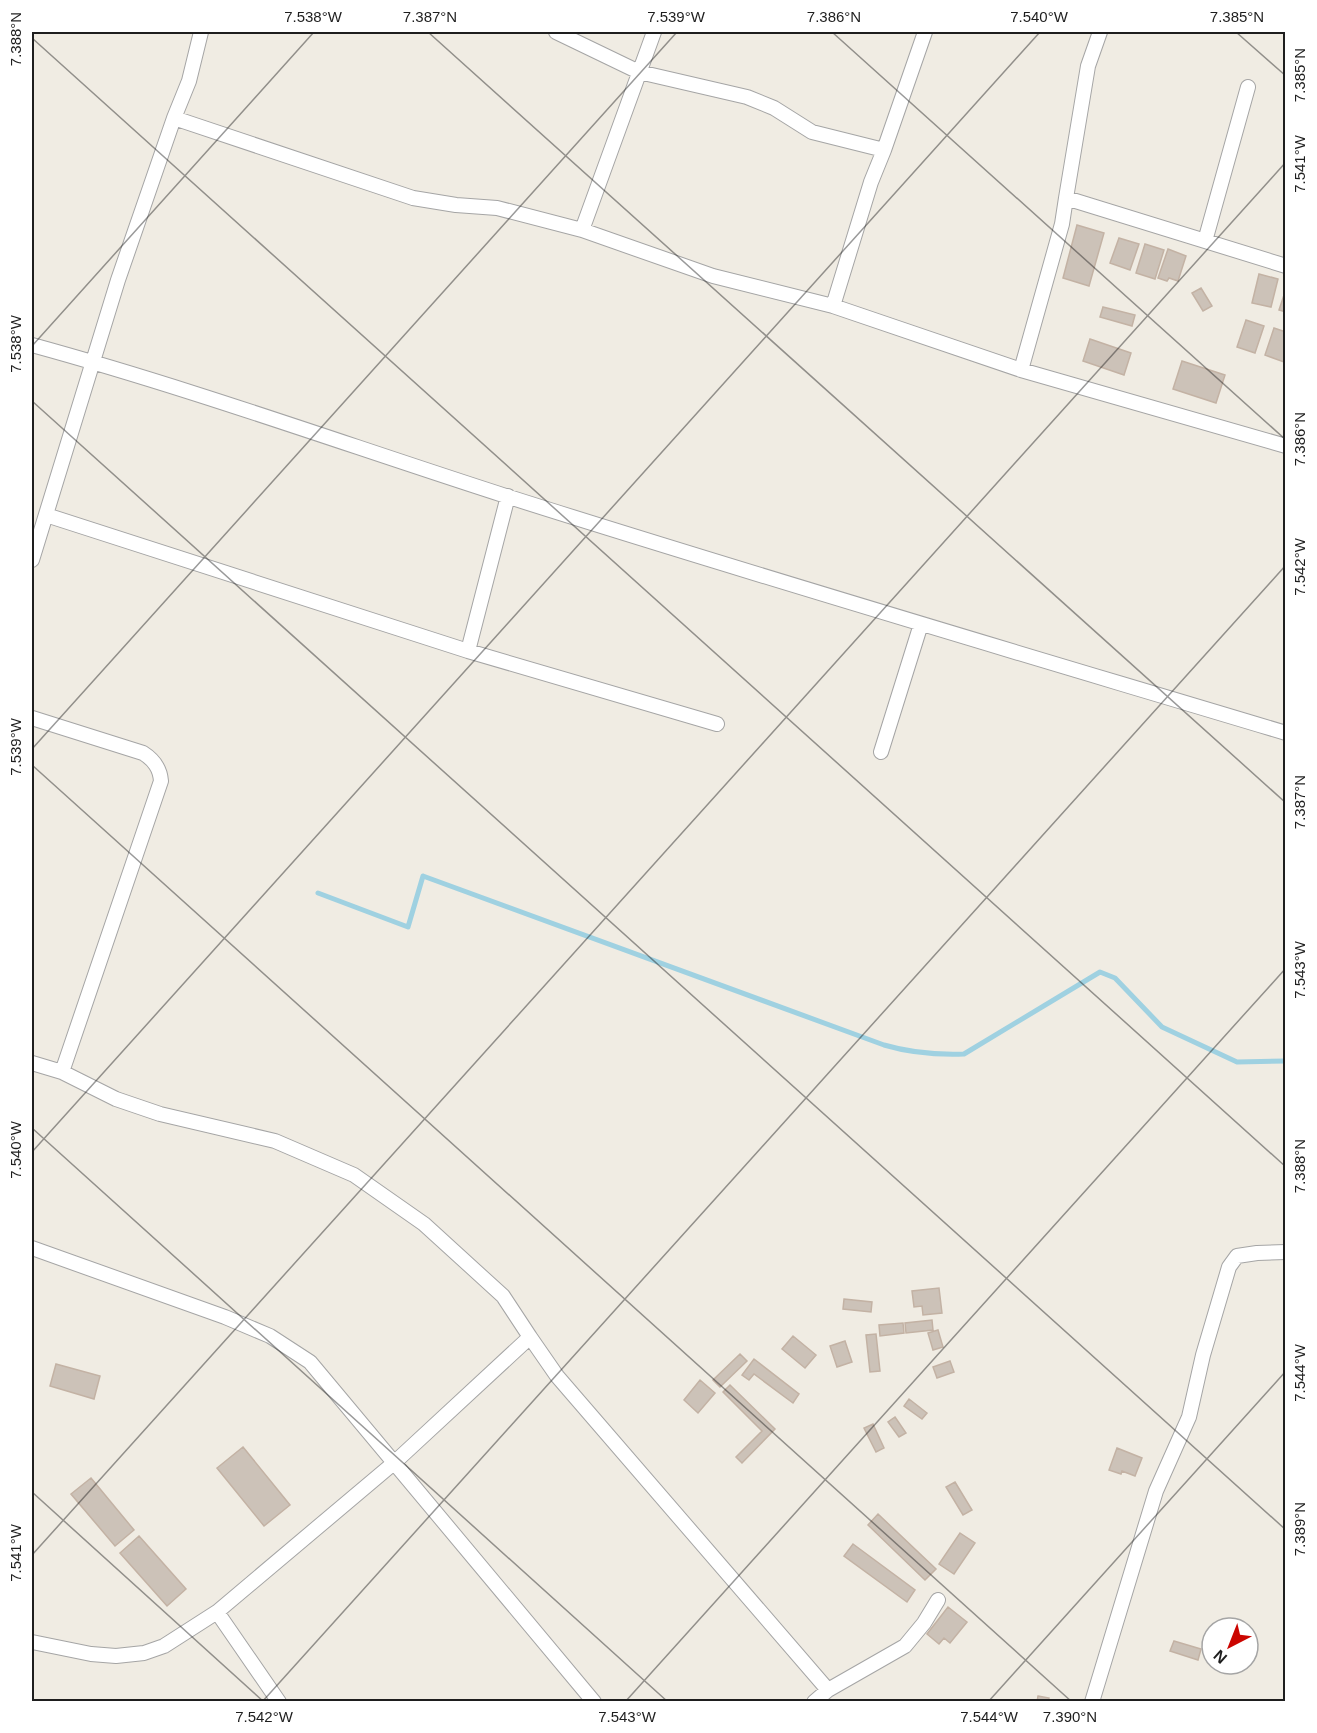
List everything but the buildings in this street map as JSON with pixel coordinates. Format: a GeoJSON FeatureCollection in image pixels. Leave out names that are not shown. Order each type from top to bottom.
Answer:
{"type":"FeatureCollection","features":[{"type":"Feature","properties":{"kind":"street"},"geometry":{"type":"LineString","coordinates":[[32,560],[118,280],[189,81],[201,32]]}},
{"type":"Feature","properties":{"kind":"street"},"geometry":{"type":"LineString","coordinates":[[556,32],[639,72],[747,97],[774,108],[812,132],[884,150]]}},
{"type":"Feature","properties":{"kind":"street"},"geometry":{"type":"LineString","coordinates":[[582,230],[654,32]]}},
{"type":"Feature","properties":{"kind":"street"},"geometry":{"type":"LineString","coordinates":[[833,306],[871,182],[925,32]]}},
{"type":"Feature","properties":{"kind":"street"},"geometry":{"type":"LineString","coordinates":[[1021,370],[1062,224],[1088,66],[1100,32]]}},
{"type":"Feature","properties":{"kind":"street"},"geometry":{"type":"LineString","coordinates":[[1205,241],[1248,87]]}},
{"type":"Feature","properties":{"kind":"street"},"geometry":{"type":"LineString","coordinates":[[174,118],[413,198],[456,205],[497,208],[582,230],[713,276],[833,306],[1021,370],[1286,446]]}},
{"type":"Feature","properties":{"kind":"street"},"geometry":{"type":"LineString","coordinates":[[1066,198],[1286,266]]}},
{"type":"Feature","properties":{"kind":"street"},"geometry":{"type":"LineString","coordinates":[[32,345],[315,431],[508,496],[921,624],[1286,733]]}},
{"type":"Feature","properties":{"kind":"street"},"geometry":{"type":"LineString","coordinates":[[468,651],[508,496]]}},
{"type":"Feature","properties":{"kind":"street"},"geometry":{"type":"LineString","coordinates":[[46,515],[468,651],[717,724]]}},
{"type":"Feature","properties":{"kind":"street"},"geometry":{"type":"LineString","coordinates":[[881,752],[921,624]]}},
{"type":"Feature","properties":{"kind":"street"},"geometry":{"type":"LineString","coordinates":[[32,718],[143,753],[156,764],[161,781],[62,1072]]}},
{"type":"Feature","properties":{"kind":"street"},"geometry":{"type":"LineString","coordinates":[[32,1063],[62,1072],[116,1100],[170,1117],[275,1141],[354,1175],[424,1224],[508,1303],[557,1376],[828,1690]]}},
{"type":"Feature","properties":{"kind":"street"},"geometry":{"type":"LineString","coordinates":[[32,1248],[225,1317],[270,1336],[310,1362],[594,1701]]}},
{"type":"Feature","properties":{"kind":"street"},"geometry":{"type":"LineString","coordinates":[[1092,1701],[1156,1491],[1189,1418],[1211,1324],[1229,1267],[1237,1256],[1257,1252],[1286,1252]]}},
{"type":"Feature","properties":{"kind":"street"},"geometry":{"type":"LineString","coordinates":[[32,1642],[91,1654],[116,1656],[144,1653],[164,1646],[217,1612],[395,1461],[530,1336]]}},
{"type":"Feature","properties":{"kind":"street"},"geometry":{"type":"LineString","coordinates":[[814,1701],[828,1690],[905,1646],[924,1623],[938,1600]]}},
{"type":"Feature","properties":{"kind":"street"},"geometry":{"type":"LineString","coordinates":[[217,1612],[279,1701]]}},
{"type":"Feature","properties":{"kind":"waterway"},"geometry":{"type":"LineString","coordinates":[[318,893],[408,927],[423,876],[884,1045],[924,1053],[964,1054],[1100,972],[1115,978],[1162,1027],[1237,1062],[1286,1061]]}}]}
